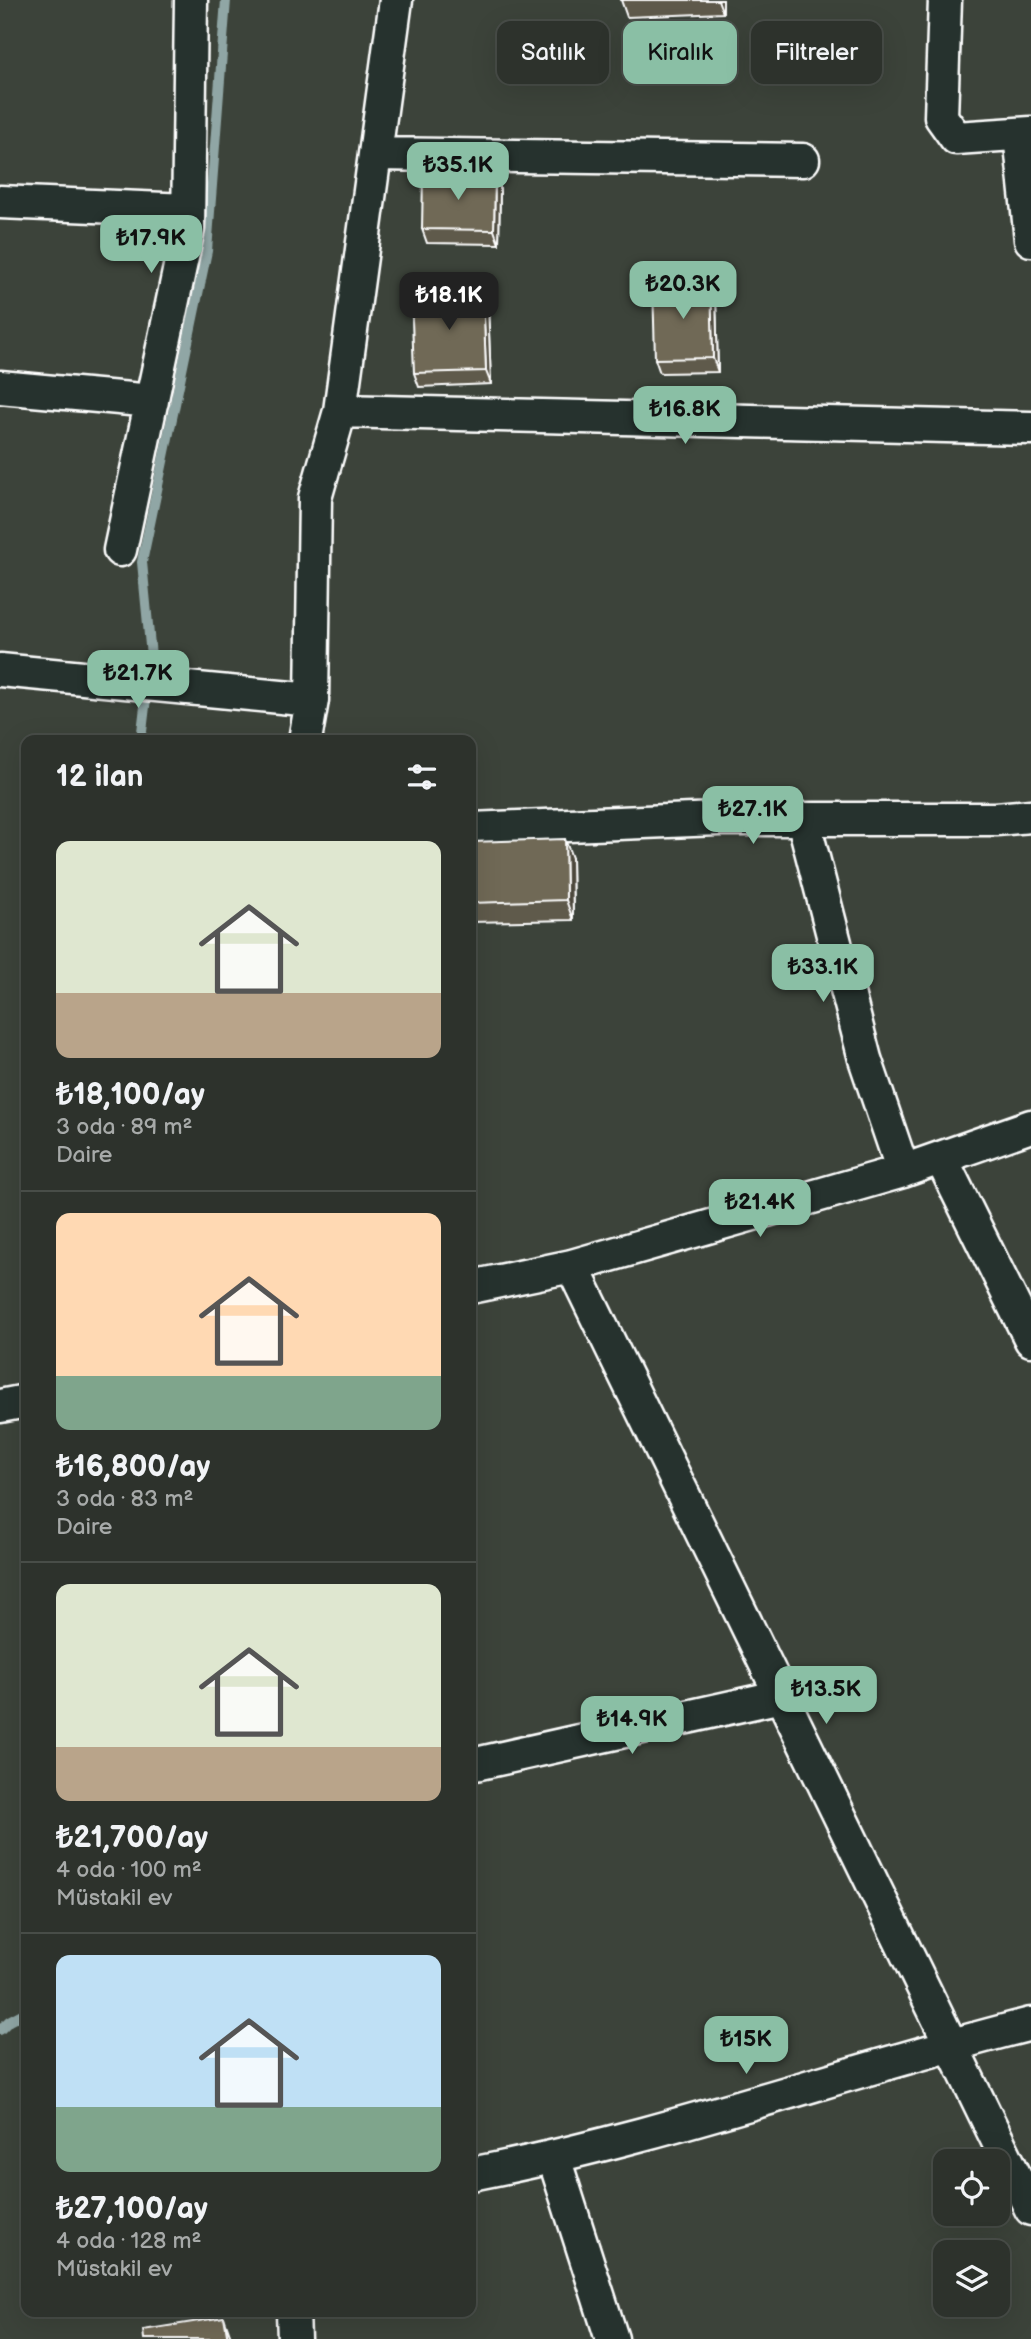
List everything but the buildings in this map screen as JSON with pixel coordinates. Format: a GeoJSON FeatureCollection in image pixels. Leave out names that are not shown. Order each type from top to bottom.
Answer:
{"type":"FeatureCollection","features":[{"type":"Feature","properties":{"kind":"street"},"geometry":{"type":"LineString","coordinates":[[120,550],[188,229],[191,0]]}},
{"type":"Feature","properties":{"kind":"street"},"geometry":{"type":"LineString","coordinates":[[306,735],[312,700],[315,498],[340,411],[396,0]]}},
{"type":"Feature","properties":{"kind":"street"},"geometry":{"type":"LineString","coordinates":[[945,0],[941,117],[956,138],[1025,134],[1031,240]]}},
{"type":"Feature","properties":{"kind":"street"},"geometry":{"type":"LineString","coordinates":[[375,154],[803,160]]}},
{"type":"Feature","properties":{"kind":"street"},"geometry":{"type":"LineString","coordinates":[[0,202],[188,210]]}},
{"type":"Feature","properties":{"kind":"street"},"geometry":{"type":"LineString","coordinates":[[0,387],[152,401]]}},
{"type":"Feature","properties":{"kind":"street"},"geometry":{"type":"LineString","coordinates":[[340,411],[1031,428]]}},
{"type":"Feature","properties":{"kind":"street"},"geometry":{"type":"LineString","coordinates":[[0,670],[312,700]]}},
{"type":"Feature","properties":{"kind":"street"},"geometry":{"type":"LineString","coordinates":[[476,830],[718,819],[996,819],[1031,816]]}},
{"type":"Feature","properties":{"kind":"street"},"geometry":{"type":"LineString","coordinates":[[803,819],[865,1059],[903,1171]]}},
{"type":"Feature","properties":{"kind":"street"},"geometry":{"type":"LineString","coordinates":[[476,1285],[572,1266],[942,1160],[1031,1126]]}},
{"type":"Feature","properties":{"kind":"street"},"geometry":{"type":"LineString","coordinates":[[942,1160],[1031,1340]]}},
{"type":"Feature","properties":{"kind":"street"},"geometry":{"type":"LineString","coordinates":[[572,1266],[1031,2209]]}},
{"type":"Feature","properties":{"kind":"street"},"geometry":{"type":"LineString","coordinates":[[0,1406],[21,1402]]}},
{"type":"Feature","properties":{"kind":"street"},"geometry":{"type":"LineString","coordinates":[[476,1764],[782,1696]]}},
{"type":"Feature","properties":{"kind":"street"},"geometry":{"type":"LineString","coordinates":[[476,2173],[554,2158],[951,2044],[1031,2024]]}},
{"type":"Feature","properties":{"kind":"street"},"geometry":{"type":"LineString","coordinates":[[554,2158],[612,2339]]}},
{"type":"Feature","properties":{"kind":"street"},"geometry":{"type":"LineString","coordinates":[[293,2317],[294,2339]]}},
{"type":"Feature","properties":{"kind":"waterway"},"geometry":{"type":"LineString","coordinates":[[142,735],[151,656],[142,562],[207,251],[226,0]]}},
{"type":"Feature","properties":{"kind":"waterway"},"geometry":{"type":"LineString","coordinates":[[0,2030],[21,2015]]}}]}
